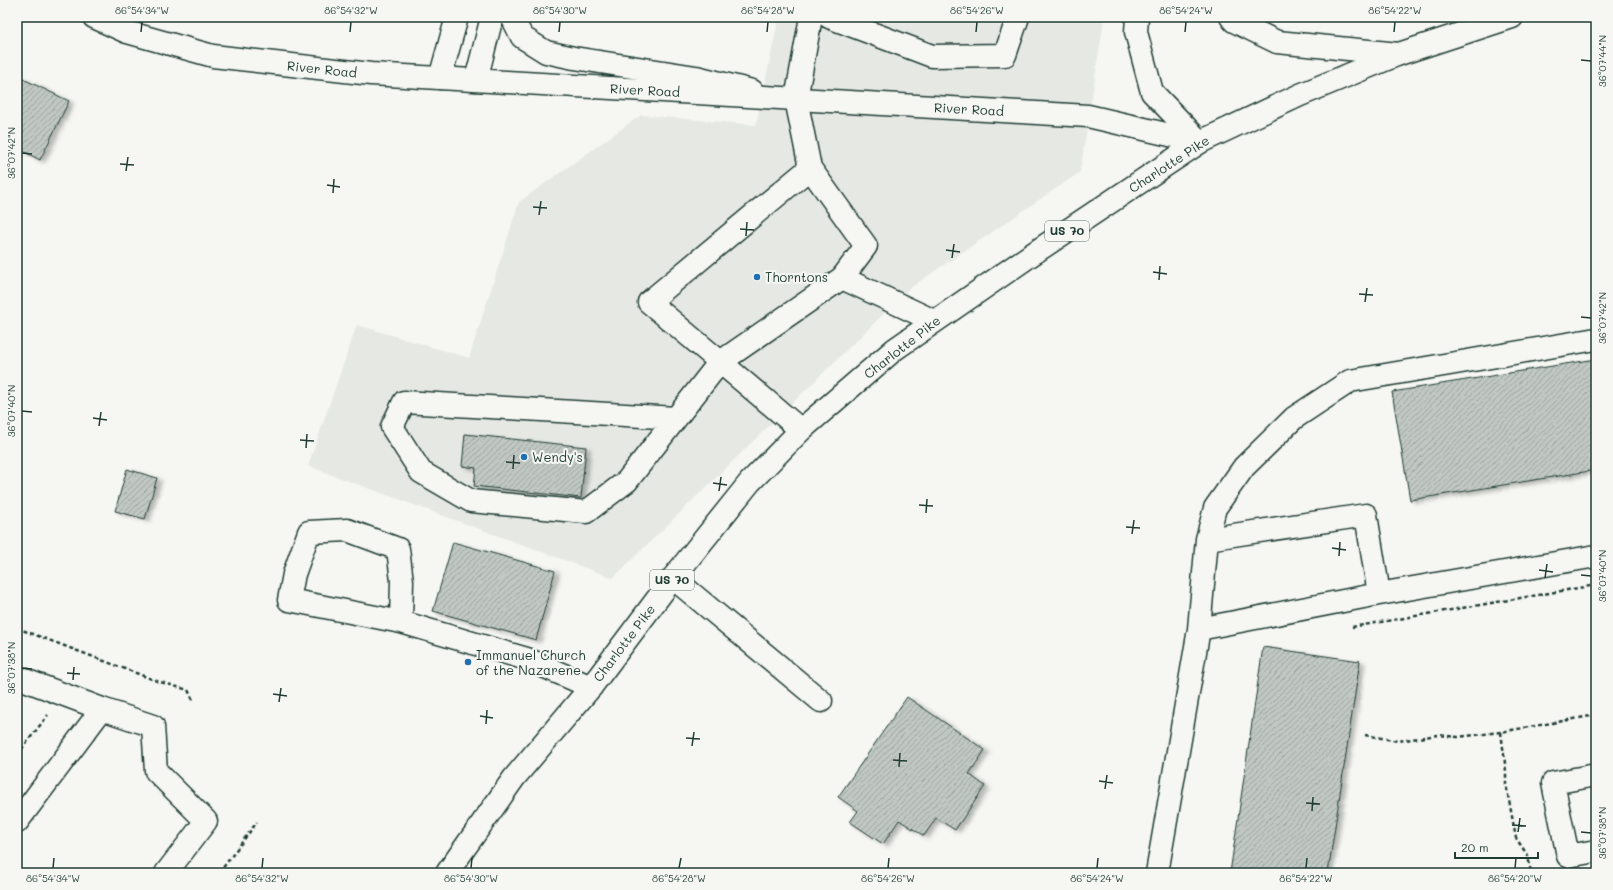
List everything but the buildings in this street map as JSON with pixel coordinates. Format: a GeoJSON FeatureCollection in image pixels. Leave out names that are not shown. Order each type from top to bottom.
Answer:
{"type":"FeatureCollection","features":[{"type":"Feature","properties":{"kind":"main road","name":"River Road"},"geometry":{"type":"LineString","coordinates":[[94,17],[127,32],[213,56],[371,74],[1088,116],[1200,142]]}},
{"type":"Feature","properties":{"kind":"main road"},"geometry":{"type":"LineString","coordinates":[[440,78],[457,17]]}},
{"type":"Feature","properties":{"kind":"main road"},"geometry":{"type":"LineString","coordinates":[[476,80],[492,17]]}},
{"type":"Feature","properties":{"kind":"main road"},"geometry":{"type":"LineString","coordinates":[[512,17],[522,37],[546,52],[574,58],[696,76],[786,98]]}},
{"type":"Feature","properties":{"kind":"main road"},"geometry":{"type":"LineString","coordinates":[[676,418],[404,402],[392,427],[421,472],[471,501],[586,512],[626,481],[676,418],[719,363],[842,278],[866,246],[810,168],[786,98],[811,17]]}},
{"type":"Feature","properties":{"kind":"main road"},"geometry":{"type":"LineString","coordinates":[[829,17],[932,56],[1005,55],[1018,17]]}},
{"type":"Feature","properties":{"kind":"main road"},"geometry":{"type":"LineString","coordinates":[[1137,17],[1136,32],[1152,92],[1200,142]]}},
{"type":"Feature","properties":{"kind":"main road"},"geometry":{"type":"LineString","coordinates":[[1231,17],[1234,21],[1277,42],[1399,54]]}},
{"type":"Feature","properties":{"kind":"main road","name":"Charlotte Pike"},"geometry":{"type":"LineString","coordinates":[[446,873],[514,778],[591,687],[673,578],[750,482],[801,430],[895,349],[934,321],[1200,142],[1300,94],[1399,54],[1512,17]]}},
{"type":"Feature","properties":{"kind":"main road"},"geometry":{"type":"LineString","coordinates":[[801,430],[719,363],[649,302],[810,168]]}},
{"type":"Feature","properties":{"kind":"main road"},"geometry":{"type":"LineString","coordinates":[[842,278],[934,321]]}},
{"type":"Feature","properties":{"kind":"main road"},"geometry":{"type":"LineString","coordinates":[[1157,873],[1199,629],[1207,539],[1215,508],[1244,467],[1294,418],[1350,381],[1596,339]]}},
{"type":"Feature","properties":{"kind":"main road"},"geometry":{"type":"LineString","coordinates":[[1207,539],[1366,515],[1379,594]]}},
{"type":"Feature","properties":{"kind":"main road"},"geometry":{"type":"LineString","coordinates":[[401,622],[402,581],[398,549],[347,530],[309,532],[294,574],[289,600],[401,622],[527,659],[591,687]]}},
{"type":"Feature","properties":{"kind":"main road"},"geometry":{"type":"LineString","coordinates":[[1199,629],[1379,594],[1596,556]]}},
{"type":"Feature","properties":{"kind":"main road"},"geometry":{"type":"LineString","coordinates":[[673,578],[821,701]]}},
{"type":"Feature","properties":{"kind":"main road"},"geometry":{"type":"LineString","coordinates":[[18,679],[102,710],[153,726],[156,771],[206,821],[166,873]]}},
{"type":"Feature","properties":{"kind":"main road"},"geometry":{"type":"LineString","coordinates":[[17,822],[102,710]]}},
{"type":"Feature","properties":{"kind":"main road"},"geometry":{"type":"LineString","coordinates":[[1596,775],[1553,783],[1568,856],[1596,851]]}},
{"type":"Feature","properties":{"kind":"path"},"geometry":{"type":"LineString","coordinates":[[1347,628],[1596,585]]}},
{"type":"Feature","properties":{"kind":"path"},"geometry":{"type":"LineString","coordinates":[[17,628],[157,681],[188,690],[194,702]]}},
{"type":"Feature","properties":{"kind":"path"},"geometry":{"type":"LineString","coordinates":[[17,755],[47,715],[52,718]]}},
{"type":"Feature","properties":{"kind":"path"},"geometry":{"type":"LineString","coordinates":[[1365,735],[1398,741],[1438,735],[1458,737],[1501,732],[1596,715]]}},
{"type":"Feature","properties":{"kind":"path"},"geometry":{"type":"LineString","coordinates":[[1501,732],[1506,771],[1506,784],[1516,838],[1528,856],[1531,873]]}},
{"type":"Feature","properties":{"kind":"path"},"geometry":{"type":"LineString","coordinates":[[219,873],[257,822]]}},
{"type":"Feature","properties":{"kind":"shaded area"},"geometry":{"type":"Polygon","coordinates":[[[779,17],[1103,17],[1103,26],[1080,172],[910,288],[613,578],[308,466],[357,325],[469,358],[519,202],[641,115],[756,125],[779,17]]]}},
{"type":"Feature","properties":{"kind":"place","name":"Thorntons"},"geometry":{"type":"Point","coordinates":[757,277]}},
{"type":"Feature","properties":{"kind":"place","name":"Wendy's"},"geometry":{"type":"Point","coordinates":[524,457]}},
{"type":"Feature","properties":{"kind":"place","name":"Immanuel Church of the Nazarene"},"geometry":{"type":"Point","coordinates":[468,662]}}]}
